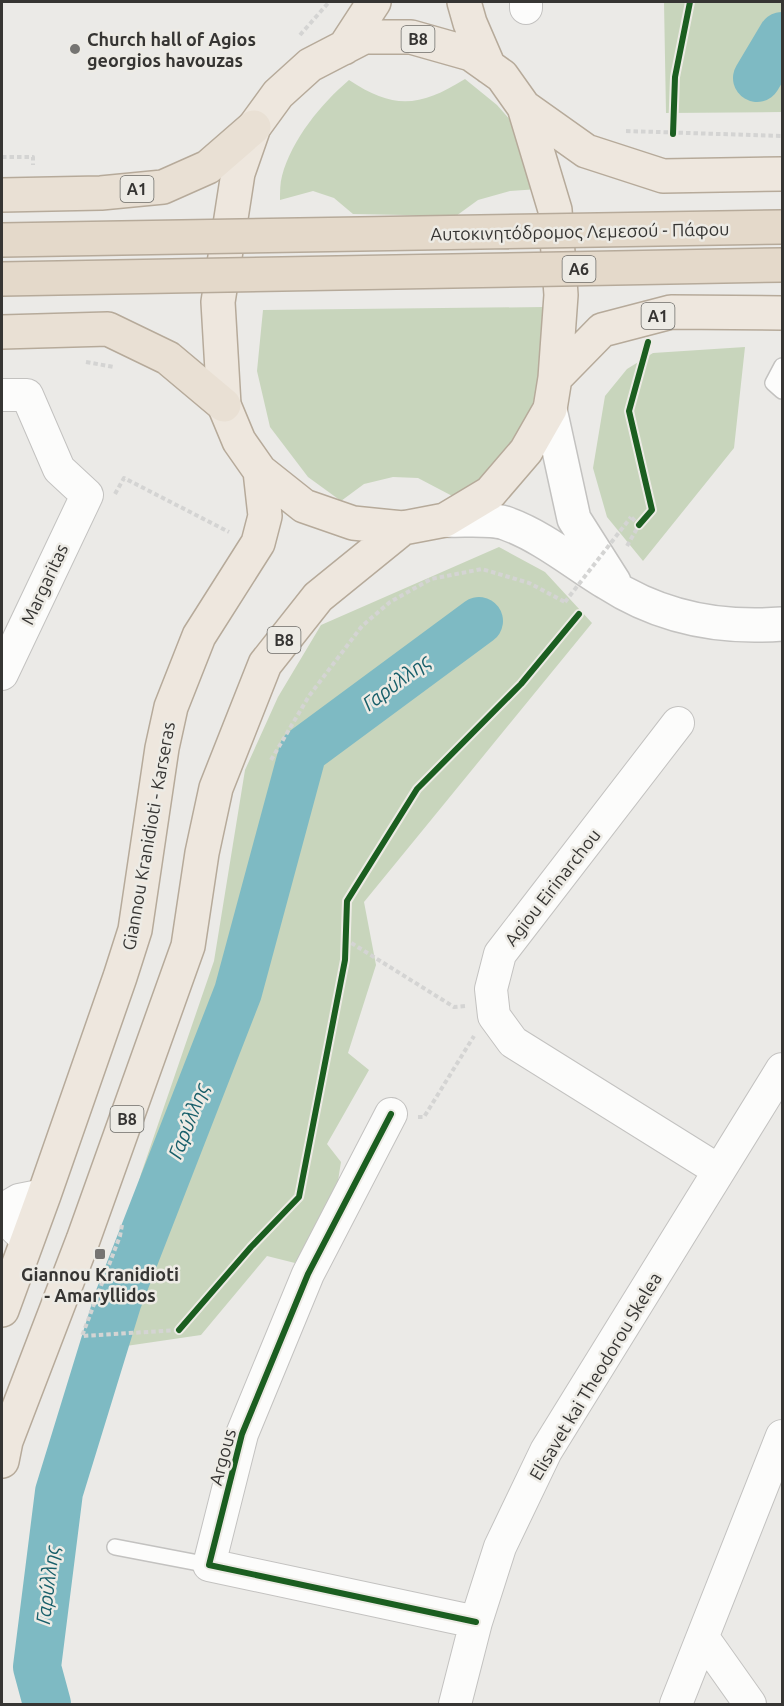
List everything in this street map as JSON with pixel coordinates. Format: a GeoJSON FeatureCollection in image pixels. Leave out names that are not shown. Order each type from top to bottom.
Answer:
{"type":"FeatureCollection","features":[{"type":"Feature","properties":{"kind":"highway","name":"A1"},"geometry":{"type":"LineString","coordinates":[[2,195],[101,193],[163,187],[208,167],[255,127]]}},
{"type":"Feature","properties":{"kind":"highway","name":"Αυτοκινητόδρομος Λεμεσού - Πάφου"},"geometry":{"type":"LineString","coordinates":[[2,240],[783,227]]}},
{"type":"Feature","properties":{"kind":"highway","name":"Αυτοκινητόδρομος Λεμεσού - Πάφου"},"geometry":{"type":"LineString","coordinates":[[2,279],[783,265]]}},
{"type":"Feature","properties":{"kind":"highway"},"geometry":{"type":"LineString","coordinates":[[2,332],[108,329],[168,358],[224,405]]}},
{"type":"Feature","properties":{"kind":"main road"},"geometry":{"type":"LineString","coordinates":[[344,48],[374,2]]}},
{"type":"Feature","properties":{"kind":"main road","name":"B8"},"geometry":{"type":"LineString","coordinates":[[464,2],[470,23],[489,67]]}},
{"type":"Feature","properties":{"kind":"main road","name":"B8"},"geometry":{"type":"LineString","coordinates":[[364,37],[411,37],[471,54],[502,76],[524,107],[555,210],[561,295],[552,394],[526,451],[490,493],[445,520],[403,528],[353,523],[304,506],[260,471],[239,441],[224,405],[218,302],[238,173],[255,127],[278,94],[310,65],[344,48],[364,37]]}},
{"type":"Feature","properties":{"kind":"main road"},"geometry":{"type":"LineString","coordinates":[[524,107],[586,152],[663,176],[783,174]]}},
{"type":"Feature","properties":{"kind":"main road","name":"A1"},"geometry":{"type":"LineString","coordinates":[[552,394],[602,330],[670,312],[783,314]]}},
{"type":"Feature","properties":{"kind":"main road"},"geometry":{"type":"LineString","coordinates":[[552,394],[574,519],[619,591]]}},
{"type":"Feature","properties":{"kind":"main road","name":"Giannou Kranidioti - Karseras"},"geometry":{"type":"LineString","coordinates":[[2,1310],[135,930],[162,748],[171,707],[199,636],[258,543],[265,516],[260,471]]}},
{"type":"Feature","properties":{"kind":"main road"},"geometry":{"type":"LineString","coordinates":[[445,520],[503,522],[550,546],[619,591],[665,611],[699,621],[750,626],[783,624]]}},
{"type":"Feature","properties":{"kind":"main road","name":"B8"},"geometry":{"type":"LineString","coordinates":[[3,1447],[83,1240],[188,946],[202,853],[216,788],[265,664],[318,597],[403,528]]}},
{"type":"Feature","properties":{"kind":"street"},"geometry":{"type":"LineString","coordinates":[[14,395],[59,469],[100,496]]}},
{"type":"Feature","properties":{"kind":"street","name":"Margaritas"},"geometry":{"type":"LineString","coordinates":[[2,674],[100,496]]}},
{"type":"Feature","properties":{"kind":"street","name":"Agiou Eirinarchou"},"geometry":{"type":"LineString","coordinates":[[678,723],[500,954],[491,989],[494,1016],[513,1042],[718,1170]]}},
{"type":"Feature","properties":{"kind":"street","name":"Elisavet kai Theodorou Skelea"},"geometry":{"type":"LineString","coordinates":[[455,1704],[476,1622],[500,1547],[546,1451],[718,1170],[783,1069]]}},
{"type":"Feature","properties":{"kind":"street","name":"Argous"},"geometry":{"type":"LineString","coordinates":[[209,1565],[242,1434],[308,1274],[391,1113]]}},
{"type":"Feature","properties":{"kind":"street"},"geometry":{"type":"LineString","coordinates":[[676,1704],[704,1639],[783,1436]]}},
{"type":"Feature","properties":{"kind":"street"},"geometry":{"type":"LineString","coordinates":[[209,1565],[476,1622]]}},
{"type":"Feature","properties":{"kind":"street"},"geometry":{"type":"LineString","coordinates":[[704,1639],[750,1704]]}},
{"type":"Feature","properties":{"kind":"lane"},"geometry":{"type":"LineString","coordinates":[[783,366],[773,383],[783,391]]}},
{"type":"Feature","properties":{"kind":"lane"},"geometry":{"type":"LineString","coordinates":[[116,1547],[209,1565]]}},
{"type":"Feature","properties":{"kind":"path"},"geometry":{"type":"LineString","coordinates":[[293,43],[329,2]]}},
{"type":"Feature","properties":{"kind":"path"},"geometry":{"type":"LineString","coordinates":[[673,122],[673,134]]}},
{"type":"Feature","properties":{"kind":"path"},"geometry":{"type":"LineString","coordinates":[[617,128],[627,131],[673,134],[783,136]]}},
{"type":"Feature","properties":{"kind":"path"},"geometry":{"type":"LineString","coordinates":[[2,157],[33,158],[33,166]]}},
{"type":"Feature","properties":{"kind":"path"},"geometry":{"type":"LineString","coordinates":[[22,166],[45,165]]}},
{"type":"Feature","properties":{"kind":"path"},"geometry":{"type":"LineString","coordinates":[[76,360],[120,368]]}},
{"type":"Feature","properties":{"kind":"path"},"geometry":{"type":"LineString","coordinates":[[100,496],[124,478],[237,536]]}},
{"type":"Feature","properties":{"kind":"path"},"geometry":{"type":"LineString","coordinates":[[271,760],[309,696],[362,626],[390,602],[431,579],[482,569],[529,583],[565,602],[631,517],[639,525]]}},
{"type":"Feature","properties":{"kind":"path"},"geometry":{"type":"LineString","coordinates":[[624,552],[645,518]]}},
{"type":"Feature","properties":{"kind":"path"},"geometry":{"type":"LineString","coordinates":[[345,949],[346,929]]}},
{"type":"Feature","properties":{"kind":"path"},"geometry":{"type":"LineString","coordinates":[[345,939],[454,1007],[493,1005]]}},
{"type":"Feature","properties":{"kind":"path"},"geometry":{"type":"LineString","coordinates":[[424,1117],[474,1035]]}},
{"type":"Feature","properties":{"kind":"path"},"geometry":{"type":"LineString","coordinates":[[82,1336],[179,1330],[186,1322]]}},
{"type":"Feature","properties":{"kind":"green space"},"geometry":{"type":"Polygon","coordinates":[[[664,2],[782,2],[782,112],[666,113],[664,2]]]}},
{"type":"Feature","properties":{"kind":"green space"},"geometry":{"type":"Polygon","coordinates":[[[465,79],[497,105],[513,123],[539,189],[510,191],[478,200],[456,216],[353,214],[334,198],[313,191],[280,200],[282,176],[300,136],[318,111],[349,80],[380,96],[407,101],[420,100],[434,95],[465,79]]]}},
{"type":"Feature","properties":{"kind":"green space"},"geometry":{"type":"Polygon","coordinates":[[[544,307],[544,343],[537,404],[525,439],[509,459],[458,499],[418,478],[393,477],[364,484],[341,501],[308,477],[270,427],[257,371],[263,310],[544,307]]]}},
{"type":"Feature","properties":{"kind":"green space"},"geometry":{"type":"Polygon","coordinates":[[[745,347],[734,448],[643,561],[607,517],[593,468],[605,396],[627,369],[653,353],[745,347]]]}},
{"type":"Feature","properties":{"kind":"green space"},"geometry":{"type":"Polygon","coordinates":[[[499,547],[545,572],[592,623],[364,902],[376,965],[348,1053],[369,1070],[327,1144],[341,1162],[337,1187],[295,1263],[267,1256],[201,1335],[92,1351],[141,1174],[214,961],[245,770],[278,697],[321,625],[499,547]]]}},
{"type":"Feature","properties":{"kind":"waterway","name":"Γαρύλλης"},"geometry":{"type":"LineString","coordinates":[[757,78],[782,36]]}},
{"type":"Feature","properties":{"kind":"waterway","name":"Γαρύλλης"},"geometry":{"type":"LineString","coordinates":[[47,1704],[37,1667],[59,1492],[118,1300],[238,992],[303,751],[479,621]]}},
{"type":"Feature","properties":{"kind":"cycle path"},"geometry":{"type":"LineString","coordinates":[[673,134],[675,77],[690,2]]}},
{"type":"Feature","properties":{"kind":"cycle path"},"geometry":{"type":"LineString","coordinates":[[639,525],[652,510],[629,411],[648,342]]}},
{"type":"Feature","properties":{"kind":"cycle path"},"geometry":{"type":"LineString","coordinates":[[179,1330],[251,1247],[299,1197],[345,960],[347,901],[417,789],[521,684],[579,614]]}},
{"type":"Feature","properties":{"kind":"cycle path"},"geometry":{"type":"LineString","coordinates":[[391,1114],[308,1274],[242,1434],[209,1565],[476,1622]]}},
{"type":"Feature","properties":{"kind":"place","name":"Church hall of Agios georgios havouzas"},"geometry":{"type":"Point","coordinates":[75,49]}},
{"type":"Feature","properties":{"kind":"place","name":"Giannou Kranidioti - Amaryllidos"},"geometry":{"type":"Point","coordinates":[100,1254]}}]}
